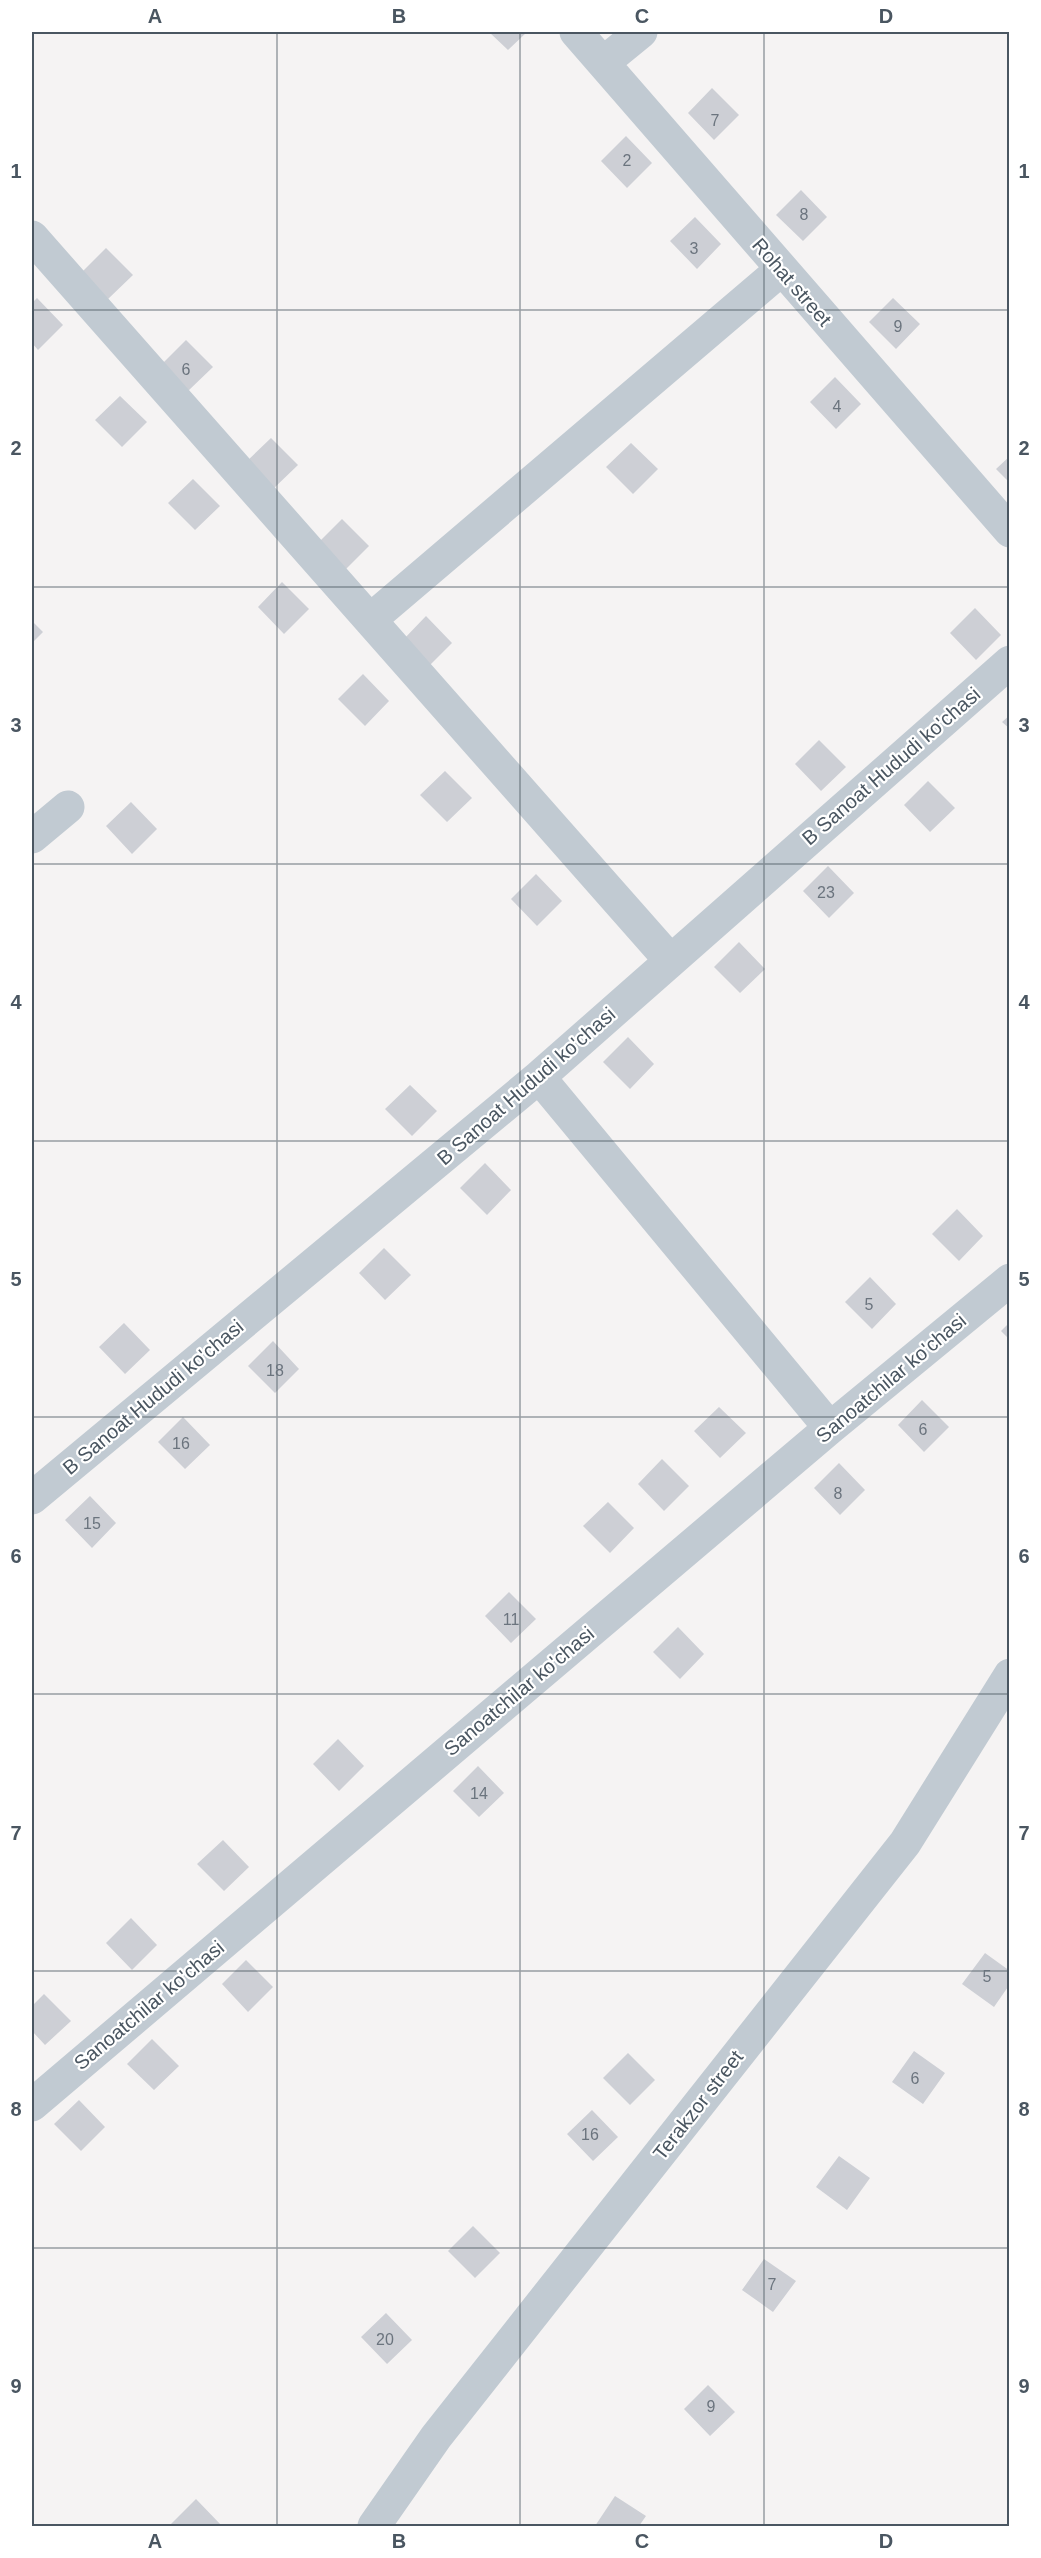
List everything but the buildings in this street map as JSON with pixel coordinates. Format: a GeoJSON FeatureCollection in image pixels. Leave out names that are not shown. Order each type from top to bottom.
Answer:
{"type":"FeatureCollection","features":[{"type":"Feature","properties":{"kind":"street","name":"Rohat street"},"geometry":{"type":"LineString","coordinates":[[576,32],[1010,531]]}},
{"type":"Feature","properties":{"kind":"street"},"geometry":{"type":"LineString","coordinates":[[603,63],[641,32]]}},
{"type":"Feature","properties":{"kind":"street"},"geometry":{"type":"LineString","coordinates":[[32,237],[670,960]]}},
{"type":"Feature","properties":{"kind":"street"},"geometry":{"type":"LineString","coordinates":[[370,620],[782,269]]}},
{"type":"Feature","properties":{"kind":"street","name":"B Sanoat Hududi ko'chasi"},"geometry":{"type":"LineString","coordinates":[[32,1498],[539,1077],[1010,662]]}},
{"type":"Feature","properties":{"kind":"street"},"geometry":{"type":"LineString","coordinates":[[32,837],[68,807]]}},
{"type":"Feature","properties":{"kind":"street"},"geometry":{"type":"LineString","coordinates":[[539,1077],[830,1428]]}},
{"type":"Feature","properties":{"kind":"street","name":"Sanoatchilar ko'chasi"},"geometry":{"type":"LineString","coordinates":[[32,2105],[830,1428],[1010,1280]]}},
{"type":"Feature","properties":{"kind":"street","name":"Terakzor street"},"geometry":{"type":"LineString","coordinates":[[374,2526],[436,2437],[905,1843],[1010,1675]]}}]}
